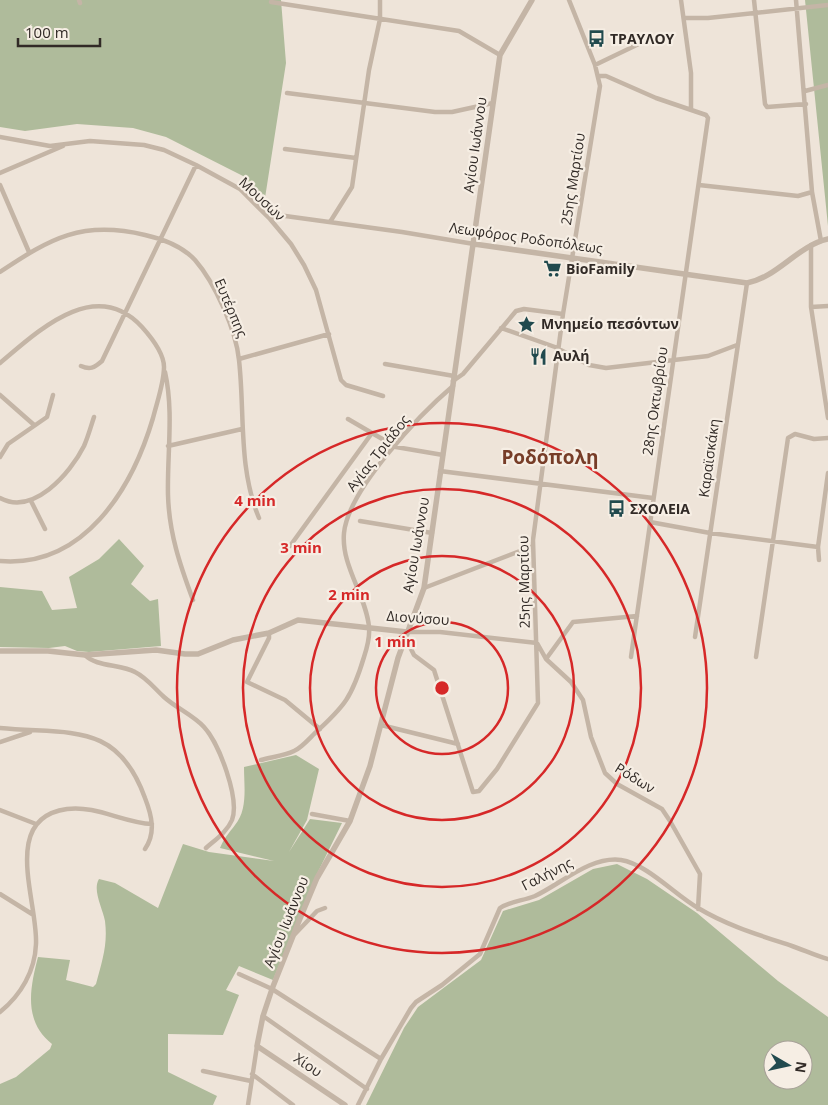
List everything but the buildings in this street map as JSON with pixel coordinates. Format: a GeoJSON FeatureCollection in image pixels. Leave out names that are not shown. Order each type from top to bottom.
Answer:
{"type":"FeatureCollection","features":[{"type":"Feature","properties":{"kind":"street"},"geometry":{"type":"LineString","coordinates":[[330,222],[352,187],[372,50],[380,19],[380,0]]}},
{"type":"Feature","properties":{"kind":"street","name":"Αγίου Ιωάννου"},"geometry":{"type":"LineString","coordinates":[[248,1105],[263,1016],[317,878],[350,821],[370,766],[406,634],[424,588],[500,55],[532,0]]}},
{"type":"Feature","properties":{"kind":"street","name":"25ης Μαρτίου"},"geometry":{"type":"LineString","coordinates":[[458,744],[473,792],[479,791],[497,770],[538,702],[533,546],[572,257],[600,86],[595,65],[568,0]]}},
{"type":"Feature","properties":{"kind":"street"},"geometry":{"type":"LineString","coordinates":[[598,76],[606,76],[656,98],[691,110],[691,72],[681,0]]}},
{"type":"Feature","properties":{"kind":"street"},"geometry":{"type":"LineString","coordinates":[[754,0],[765,104],[767,107],[806,104]]}},
{"type":"Feature","properties":{"kind":"street"},"geometry":{"type":"LineString","coordinates":[[796,0],[812,192],[821,241]]}},
{"type":"Feature","properties":{"kind":"street"},"geometry":{"type":"LineString","coordinates":[[272,2],[459,31],[500,55]]}},
{"type":"Feature","properties":{"kind":"street"},"geometry":{"type":"LineString","coordinates":[[684,18],[756,14],[828,5]]}},
{"type":"Feature","properties":{"kind":"street"},"geometry":{"type":"LineString","coordinates":[[595,65],[647,40]]}},
{"type":"Feature","properties":{"kind":"street"},"geometry":{"type":"LineString","coordinates":[[805,91],[828,85]]}},
{"type":"Feature","properties":{"kind":"street"},"geometry":{"type":"LineString","coordinates":[[287,93],[435,112],[452,112],[493,103]]}},
{"type":"Feature","properties":{"kind":"street","name":"28ης Οκτωβρίου"},"geometry":{"type":"LineString","coordinates":[[631,657],[708,118],[706,115],[691,110]]}},
{"type":"Feature","properties":{"kind":"street","name":"Μουσών"},"geometry":{"type":"LineString","coordinates":[[0,137],[50,146],[90,141],[144,145],[164,150],[240,189],[270,219],[291,244],[304,265],[316,290],[341,380],[346,385],[383,396]]}},
{"type":"Feature","properties":{"kind":"street"},"geometry":{"type":"LineString","coordinates":[[0,173],[69,144]]}},
{"type":"Feature","properties":{"kind":"street"},"geometry":{"type":"LineString","coordinates":[[50,146],[50,152]]}},
{"type":"Feature","properties":{"kind":"street"},"geometry":{"type":"LineString","coordinates":[[285,149],[356,158]]}},
{"type":"Feature","properties":{"kind":"street"},"geometry":{"type":"LineString","coordinates":[[81,366],[87,369],[95,367],[102,361],[196,165]]}},
{"type":"Feature","properties":{"kind":"street"},"geometry":{"type":"LineString","coordinates":[[700,184],[798,196],[812,192]]}},
{"type":"Feature","properties":{"kind":"street"},"geometry":{"type":"LineString","coordinates":[[0,186],[29,252]]}},
{"type":"Feature","properties":{"kind":"street","name":"Λεωφόρος Ροδοπόλεως"},"geometry":{"type":"LineString","coordinates":[[270,219],[278,214],[747,283]]}},
{"type":"Feature","properties":{"kind":"street","name":"Ευτέρπης"},"geometry":{"type":"LineString","coordinates":[[0,272],[54,238],[93,229],[116,228],[160,238],[181,248],[195,260],[214,289],[230,325],[239,359],[242,429],[249,493],[259,518]]}},
{"type":"Feature","properties":{"kind":"street"},"geometry":{"type":"LineString","coordinates":[[747,283],[762,278],[811,245],[828,239]]}},
{"type":"Feature","properties":{"kind":"street"},"geometry":{"type":"LineString","coordinates":[[811,245],[811,307],[828,418]]}},
{"type":"Feature","properties":{"kind":"street","name":"Καραϊσκάκη"},"geometry":{"type":"LineString","coordinates":[[695,637],[747,283]]}},
{"type":"Feature","properties":{"kind":"street"},"geometry":{"type":"LineString","coordinates":[[811,307],[828,306]]}},
{"type":"Feature","properties":{"kind":"street"},"geometry":{"type":"LineString","coordinates":[[0,363],[45,325],[66,313],[93,307],[125,311],[151,338],[164,366],[170,399],[168,446],[170,529],[179,563],[193,600]]}},
{"type":"Feature","properties":{"kind":"street","name":"Αγίας Τριάδος"},"geometry":{"type":"LineString","coordinates":[[261,760],[295,751],[320,729],[352,693],[366,650],[369,627],[364,605],[350,569],[344,533],[350,509],[361,490],[420,418],[453,381],[463,374],[501,328],[520,309],[564,314]]}},
{"type":"Feature","properties":{"kind":"street"},"geometry":{"type":"LineString","coordinates":[[501,328],[559,349],[589,365],[606,368],[708,356],[737,346]]}},
{"type":"Feature","properties":{"kind":"street"},"geometry":{"type":"LineString","coordinates":[[239,359],[329,334]]}},
{"type":"Feature","properties":{"kind":"street"},"geometry":{"type":"LineString","coordinates":[[385,364],[453,381]]}},
{"type":"Feature","properties":{"kind":"street"},"geometry":{"type":"LineString","coordinates":[[0,560],[35,560],[51,555],[90,527],[110,507],[128,481],[144,446],[158,397],[164,366]]}},
{"type":"Feature","properties":{"kind":"street"},"geometry":{"type":"LineString","coordinates":[[0,395],[33,424]]}},
{"type":"Feature","properties":{"kind":"street"},"geometry":{"type":"LineString","coordinates":[[0,457],[8,444],[33,424],[47,417],[53,395]]}},
{"type":"Feature","properties":{"kind":"street"},"geometry":{"type":"LineString","coordinates":[[0,498],[15,504],[31,501],[52,487],[83,447],[94,417]]}},
{"type":"Feature","properties":{"kind":"street"},"geometry":{"type":"LineString","coordinates":[[348,419],[396,447],[443,455]]}},
{"type":"Feature","properties":{"kind":"street"},"geometry":{"type":"LineString","coordinates":[[168,446],[242,429]]}},
{"type":"Feature","properties":{"kind":"street"},"geometry":{"type":"LineString","coordinates":[[290,546],[372,433]]}},
{"type":"Feature","properties":{"kind":"street"},"geometry":{"type":"LineString","coordinates":[[756,657],[788,438],[795,434],[814,439],[828,438]]}},
{"type":"Feature","properties":{"kind":"street"},"geometry":{"type":"LineString","coordinates":[[440,471],[653,498]]}},
{"type":"Feature","properties":{"kind":"street"},"geometry":{"type":"LineString","coordinates":[[819,560],[818,548],[828,473]]}},
{"type":"Feature","properties":{"kind":"street"},"geometry":{"type":"LineString","coordinates":[[31,501],[45,529]]}},
{"type":"Feature","properties":{"kind":"street"},"geometry":{"type":"LineString","coordinates":[[360,521],[432,533]]}},
{"type":"Feature","properties":{"kind":"street"},"geometry":{"type":"LineString","coordinates":[[650,522],[710,533],[818,548]]}},
{"type":"Feature","properties":{"kind":"street"},"geometry":{"type":"LineString","coordinates":[[424,588],[533,546]]}},
{"type":"Feature","properties":{"kind":"street"},"geometry":{"type":"LineString","coordinates":[[546,659],[572,622],[637,616]]}},
{"type":"Feature","properties":{"kind":"street","name":"Διονύσου"},"geometry":{"type":"LineString","coordinates":[[0,651],[48,651],[86,655],[156,650],[198,654],[233,640],[269,633],[298,620],[369,627],[406,634],[440,632],[537,643]]}},
{"type":"Feature","properties":{"kind":"street"},"geometry":{"type":"LineString","coordinates":[[269,633],[269,638],[247,682],[284,700],[320,729]]}},
{"type":"Feature","properties":{"kind":"street"},"geometry":{"type":"LineString","coordinates":[[406,634],[414,655],[434,670],[458,744]]}},
{"type":"Feature","properties":{"kind":"street","name":"Ρόδων"},"geometry":{"type":"LineString","coordinates":[[537,643],[546,659],[571,682],[583,700],[590,738],[605,773],[617,784],[662,809],[670,821],[700,874],[698,909]]}},
{"type":"Feature","properties":{"kind":"street"},"geometry":{"type":"LineString","coordinates":[[86,655],[90,660],[128,668],[144,677],[164,698],[204,728],[210,736],[224,766],[234,809],[228,828],[206,848]]}},
{"type":"Feature","properties":{"kind":"street"},"geometry":{"type":"LineString","coordinates":[[381,725],[458,744]]}},
{"type":"Feature","properties":{"kind":"street"},"geometry":{"type":"LineString","coordinates":[[0,728],[80,734],[115,748],[134,770],[147,802],[152,824],[152,838],[145,850]]}},
{"type":"Feature","properties":{"kind":"street"},"geometry":{"type":"LineString","coordinates":[[0,742],[31,731]]}},
{"type":"Feature","properties":{"kind":"street"},"geometry":{"type":"LineString","coordinates":[[0,1012],[20,991],[32,968],[36,942],[24,856],[28,837],[36,824],[51,813],[75,808],[152,824]]}},
{"type":"Feature","properties":{"kind":"street"},"geometry":{"type":"LineString","coordinates":[[0,810],[36,824]]}},
{"type":"Feature","properties":{"kind":"street"},"geometry":{"type":"LineString","coordinates":[[312,814],[350,821]]}},
{"type":"Feature","properties":{"kind":"street","name":"Γαλήνης"},"geometry":{"type":"LineString","coordinates":[[358,1105],[381,1059],[416,1002],[442,985],[480,954],[492,922],[500,908],[505,904],[532,897],[588,867],[620,860],[632,863],[698,909]]}},
{"type":"Feature","properties":{"kind":"street"},"geometry":{"type":"LineString","coordinates":[[0,894],[32,914]]}},
{"type":"Feature","properties":{"kind":"street"},"geometry":{"type":"LineString","coordinates":[[295,934],[317,911],[325,908]]}},
{"type":"Feature","properties":{"kind":"street"},"geometry":{"type":"LineString","coordinates":[[698,909],[754,935],[828,959]]}},
{"type":"Feature","properties":{"kind":"street"},"geometry":{"type":"LineString","coordinates":[[239,974],[272,990],[381,1059]]}},
{"type":"Feature","properties":{"kind":"street"},"geometry":{"type":"LineString","coordinates":[[263,1016],[367,1089]]}},
{"type":"Feature","properties":{"kind":"street","name":"Χίου"},"geometry":{"type":"LineString","coordinates":[[257,1046],[345,1105]]}},
{"type":"Feature","properties":{"kind":"street"},"geometry":{"type":"LineString","coordinates":[[203,1071],[251,1081]]}},
{"type":"Feature","properties":{"kind":"street"},"geometry":{"type":"LineString","coordinates":[[252,1074],[293,1105]]}},
{"type":"Feature","properties":{"kind":"green space"},"geometry":{"type":"Polygon","coordinates":[[[0,0],[281,0],[286,63],[265,198],[243,176],[166,137],[133,128],[77,124],[25,131],[0,127],[0,0]]]}},
{"type":"Feature","properties":{"kind":"green space"},"geometry":{"type":"Polygon","coordinates":[[[805,0],[828,0],[828,226],[805,0]]]}},
{"type":"Feature","properties":{"kind":"green space"},"geometry":{"type":"Polygon","coordinates":[[[119,539],[144,566],[131,584],[150,601],[158,599],[161,646],[89,652],[77,651],[65,646],[49,648],[0,647],[0,587],[42,591],[52,610],[77,608],[69,577],[99,559],[119,539]]]}},
{"type":"Feature","properties":{"kind":"green space"},"geometry":{"type":"Polygon","coordinates":[[[296,755],[319,769],[307,820],[289,852],[310,819],[342,823],[316,876],[273,980],[239,966],[226,990],[239,995],[223,1035],[168,1034],[168,1072],[217,1096],[213,1105],[0,1105],[0,1084],[16,1077],[50,1049],[52,1044],[36,1025],[31,1004],[31,992],[38,957],[70,960],[66,980],[93,987],[96,984],[106,938],[105,921],[97,894],[99,879],[115,883],[158,908],[183,844],[209,852],[274,861],[220,848],[242,812],[244,805],[244,767],[296,755]]]}},
{"type":"Feature","properties":{"kind":"green space"},"geometry":{"type":"Polygon","coordinates":[[[617,864],[647,879],[697,913],[778,981],[828,1017],[828,1105],[366,1105],[404,1028],[418,1007],[481,960],[503,911],[539,900],[593,869],[617,864]]]}},
{"type":"Feature","properties":{"kind":"place","name":"ΤΡΑΥΛΟΥ"},"geometry":{"type":"Point","coordinates":[596,39]}},
{"type":"Feature","properties":{"kind":"place","name":"BioFamily"},"geometry":{"type":"Point","coordinates":[552,269]}},
{"type":"Feature","properties":{"kind":"place","name":"Μνημείο πεσόντων"},"geometry":{"type":"Point","coordinates":[527,324]}},
{"type":"Feature","properties":{"kind":"place","name":"Αυλή"},"geometry":{"type":"Point","coordinates":[539,356]}},
{"type":"Feature","properties":{"kind":"place","name":"ΣΧΟΛΕΙΑ"},"geometry":{"type":"Point","coordinates":[616,509]}},
{"type":"Feature","properties":{"kind":"district","name":"Ροδόπολη"},"geometry":{"type":"Point","coordinates":[550,457]}}]}
